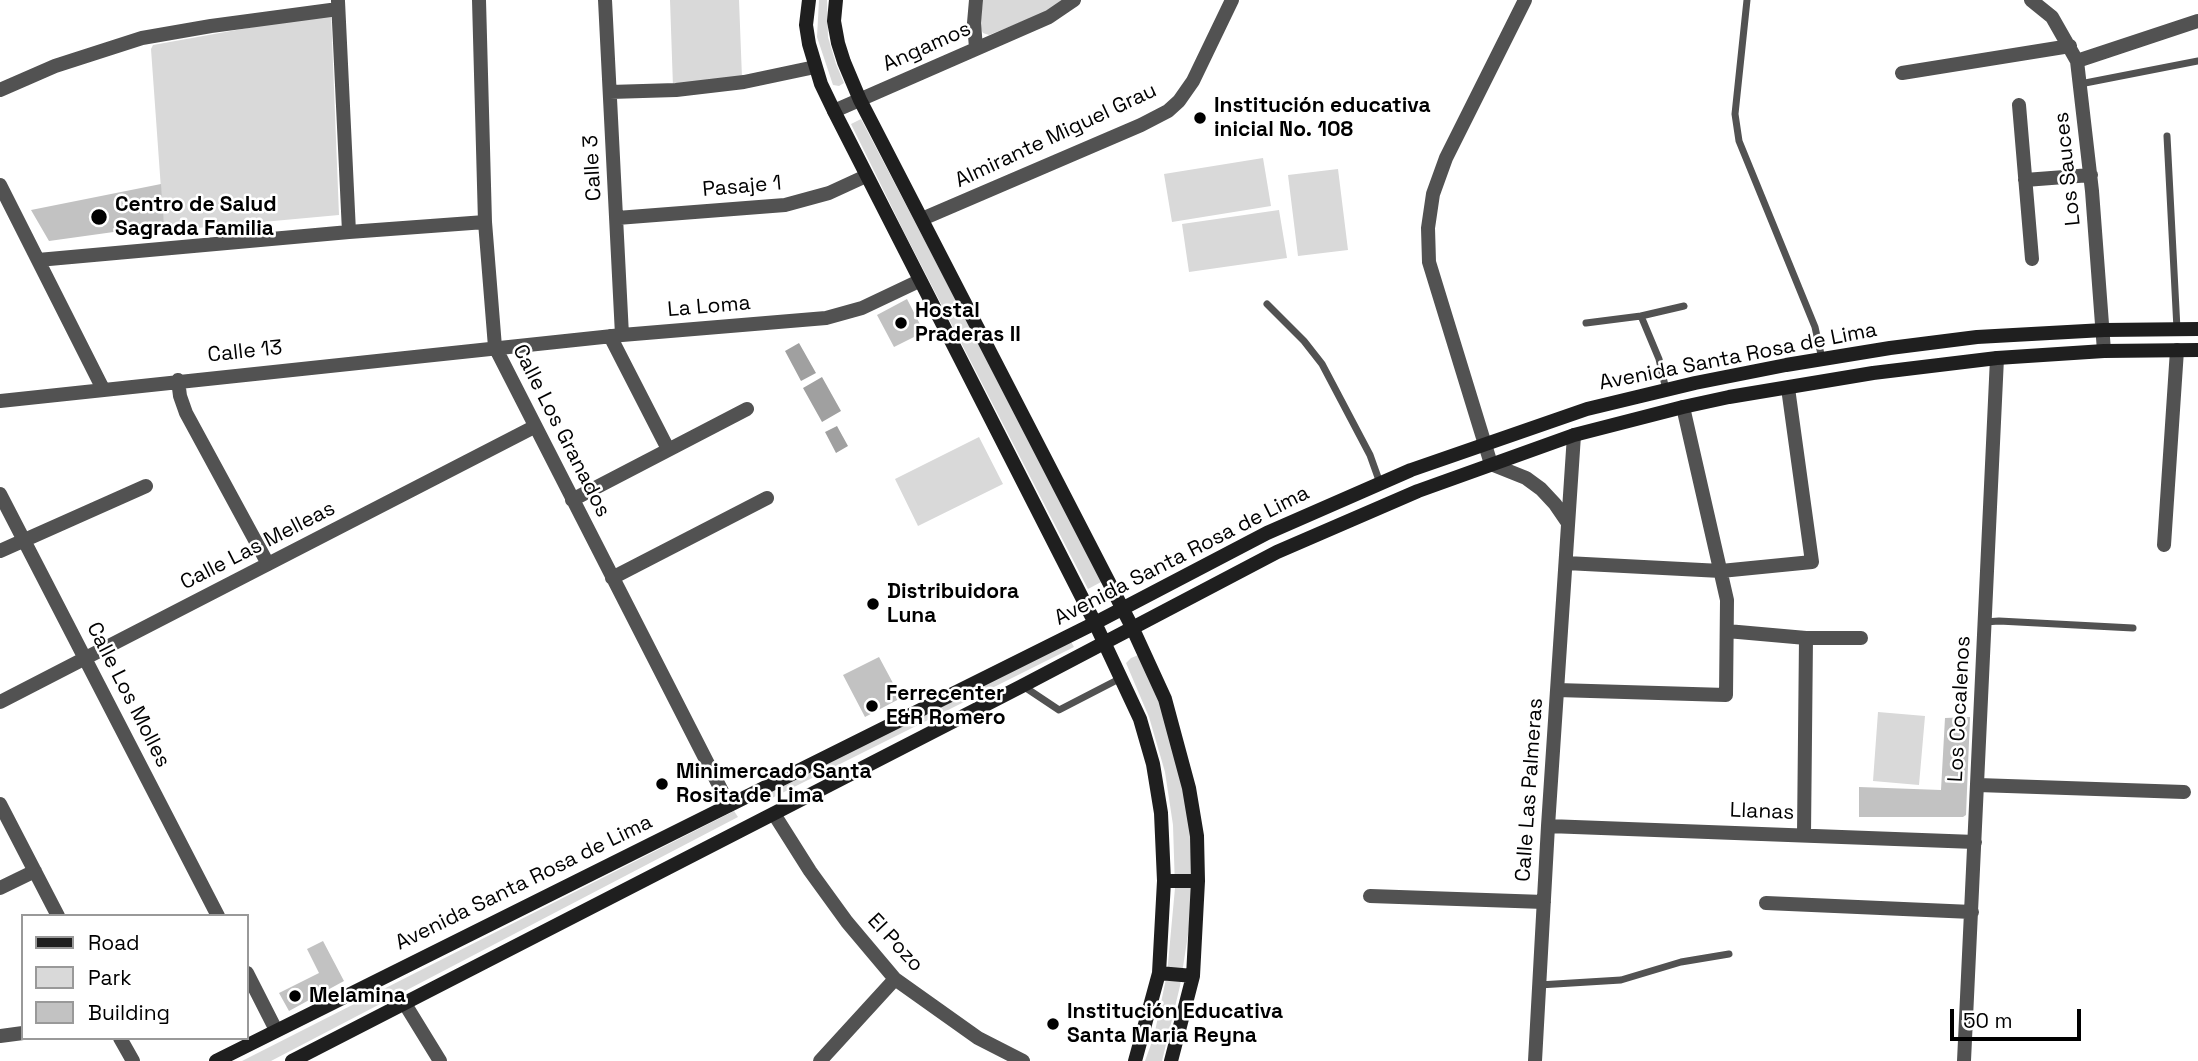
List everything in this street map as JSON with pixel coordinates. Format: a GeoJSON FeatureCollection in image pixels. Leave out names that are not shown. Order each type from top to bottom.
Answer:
{"type":"FeatureCollection","features":[{"type":"Feature","properties":{"kind":"main road"},"geometry":{"type":"LineString","coordinates":[[809,0],[806,25],[815,67],[834,111],[1095,623],[1140,719],[1153,764],[1161,813],[1164,881],[1159,974],[1135,1061]]}},
{"type":"Feature","properties":{"kind":"main road"},"geometry":{"type":"LineString","coordinates":[[836,0],[834,21],[838,43],[860,100],[1132,627],[1165,699],[1189,788],[1197,836],[1198,881],[1193,976],[1171,1061]]}},
{"type":"Feature","properties":{"kind":"main road","name":"Avenida Santa Rosa de Lima"},"geometry":{"type":"LineString","coordinates":[[216,1061],[1095,623],[1267,533],[1411,470],[1587,409],[1822,359],[1978,337],[2104,330],[2198,329]]}},
{"type":"Feature","properties":{"kind":"main road","name":"Avenida Santa Rosa de Lima"},"geometry":{"type":"LineString","coordinates":[[292,1061],[1277,552],[1418,491],[1574,435],[1683,407],[1788,388],[1873,373],[1997,358],[2104,351],[2198,350]]}},
{"type":"Feature","properties":{"kind":"main road"},"geometry":{"type":"LineString","coordinates":[[1164,881],[1198,881]]}},
{"type":"Feature","properties":{"kind":"main road"},"geometry":{"type":"LineString","coordinates":[[1159,974],[1193,976]]}},
{"type":"Feature","properties":{"kind":"street","name":"Calle Los Granados"},"geometry":{"type":"LineString","coordinates":[[479,0],[485,222],[495,347],[729,805]]}},
{"type":"Feature","properties":{"kind":"street","name":"Calle 3"},"geometry":{"type":"LineString","coordinates":[[605,0],[617,218],[616,335]]}},
{"type":"Feature","properties":{"kind":"street"},"geometry":{"type":"LineString","coordinates":[[976,0],[976,48]]}},
{"type":"Feature","properties":{"kind":"street","name":"Angamos"},"geometry":{"type":"LineString","coordinates":[[834,111],[1049,17],[1074,0]]}},
{"type":"Feature","properties":{"kind":"street","name":"Almirante Miguel Grau"},"geometry":{"type":"LineString","coordinates":[[922,219],[1142,125],[1168,111],[1193,81],[1232,0]]}},
{"type":"Feature","properties":{"kind":"street"},"geometry":{"type":"LineString","coordinates":[[1525,0],[1446,158],[1433,194],[1428,228],[1429,262],[1491,464],[1526,478],[1541,489],[1555,503],[1568,523]]}},
{"type":"Feature","properties":{"kind":"street","name":"Los Sauces"},"geometry":{"type":"LineString","coordinates":[[2031,0],[2052,17],[2077,61],[2091,175],[2104,351]]}},
{"type":"Feature","properties":{"kind":"street"},"geometry":{"type":"LineString","coordinates":[[0,90],[55,66],[142,38],[338,5],[349,232]]}},
{"type":"Feature","properties":{"kind":"street"},"geometry":{"type":"LineString","coordinates":[[2077,61],[2198,21]]}},
{"type":"Feature","properties":{"kind":"street"},"geometry":{"type":"LineString","coordinates":[[1902,72],[2070,46]]}},
{"type":"Feature","properties":{"kind":"street"},"geometry":{"type":"LineString","coordinates":[[610,92],[676,90],[744,82],[815,67]]}},
{"type":"Feature","properties":{"kind":"street"},"geometry":{"type":"LineString","coordinates":[[2019,105],[2032,259]]}},
{"type":"Feature","properties":{"kind":"street"},"geometry":{"type":"LineString","coordinates":[[2025,180],[2091,175]]}},
{"type":"Feature","properties":{"kind":"street","name":"Pasaje 1"},"geometry":{"type":"LineString","coordinates":[[617,218],[785,205],[829,193],[866,176]]}},
{"type":"Feature","properties":{"kind":"street"},"geometry":{"type":"LineString","coordinates":[[0,185],[103,389]]}},
{"type":"Feature","properties":{"kind":"street"},"geometry":{"type":"LineString","coordinates":[[38,260],[485,222]]}},
{"type":"Feature","properties":{"kind":"street","name":"La Loma"},"geometry":{"type":"LineString","coordinates":[[495,347],[826,318],[862,308],[919,281]]}},
{"type":"Feature","properties":{"kind":"street"},"geometry":{"type":"LineString","coordinates":[[616,335],[668,449]]}},
{"type":"Feature","properties":{"kind":"street","name":"Calle 13"},"geometry":{"type":"LineString","coordinates":[[0,401],[495,347]]}},
{"type":"Feature","properties":{"kind":"street"},"geometry":{"type":"LineString","coordinates":[[2164,545],[2176,350]]}},
{"type":"Feature","properties":{"kind":"street","name":"Los Cocalenos"},"geometry":{"type":"LineString","coordinates":[[1964,1061],[1997,358]]}},
{"type":"Feature","properties":{"kind":"street"},"geometry":{"type":"LineString","coordinates":[[178,380],[186,413],[268,564]]}},
{"type":"Feature","properties":{"kind":"street"},"geometry":{"type":"LineString","coordinates":[[1566,564],[1721,571],[1812,562],[1788,388]]}},
{"type":"Feature","properties":{"kind":"street"},"geometry":{"type":"LineString","coordinates":[[1557,690],[1726,695],[1727,600],[1683,407]]}},
{"type":"Feature","properties":{"kind":"street"},"geometry":{"type":"LineString","coordinates":[[572,500],[747,409]]}},
{"type":"Feature","properties":{"kind":"street","name":"Calle Las Melleas"},"geometry":{"type":"LineString","coordinates":[[0,702],[534,426]]}},
{"type":"Feature","properties":{"kind":"street","name":"Calle Las Palmeras"},"geometry":{"type":"LineString","coordinates":[[1535,1061],[1574,435]]}},
{"type":"Feature","properties":{"kind":"street"},"geometry":{"type":"LineString","coordinates":[[0,551],[146,486]]}},
{"type":"Feature","properties":{"kind":"street","name":"Calle Los Molles"},"geometry":{"type":"LineString","coordinates":[[0,494],[217,914]]}},
{"type":"Feature","properties":{"kind":"street"},"geometry":{"type":"LineString","coordinates":[[612,578],[767,498]]}},
{"type":"Feature","properties":{"kind":"street"},"geometry":{"type":"LineString","coordinates":[[1727,631],[1806,638],[1861,638]]}},
{"type":"Feature","properties":{"kind":"street"},"geometry":{"type":"LineString","coordinates":[[1804,834],[1806,638]]}},
{"type":"Feature","properties":{"kind":"street"},"geometry":{"type":"LineString","coordinates":[[1978,785],[2184,792]]}},
{"type":"Feature","properties":{"kind":"street"},"geometry":{"type":"LineString","coordinates":[[0,804],[57,914]]}},
{"type":"Feature","properties":{"kind":"street","name":"El Pozo"},"geometry":{"type":"LineString","coordinates":[[774,814],[847,922],[894,979],[978,1038],[1023,1061]]}},
{"type":"Feature","properties":{"kind":"street","name":"Llanas"},"geometry":{"type":"LineString","coordinates":[[1548,826],[1975,842]]}},
{"type":"Feature","properties":{"kind":"street"},"geometry":{"type":"LineString","coordinates":[[0,888],[35,871]]}},
{"type":"Feature","properties":{"kind":"street"},"geometry":{"type":"LineString","coordinates":[[1370,896],[1544,902]]}},
{"type":"Feature","properties":{"kind":"street"},"geometry":{"type":"LineString","coordinates":[[1766,903],[1972,912]]}},
{"type":"Feature","properties":{"kind":"street"},"geometry":{"type":"LineString","coordinates":[[248,975],[276,1030]]}},
{"type":"Feature","properties":{"kind":"street"},"geometry":{"type":"LineString","coordinates":[[820,1061],[894,979]]}},
{"type":"Feature","properties":{"kind":"street"},"geometry":{"type":"LineString","coordinates":[[405,1004],[440,1061]]}},
{"type":"Feature","properties":{"kind":"street"},"geometry":{"type":"LineString","coordinates":[[0,1036],[21,1033]]}},
{"type":"Feature","properties":{"kind":"street"},"geometry":{"type":"LineString","coordinates":[[121,1040],[133,1061]]}},
{"type":"Feature","properties":{"kind":"lane"},"geometry":{"type":"LineString","coordinates":[[1747,0],[1735,114],[1739,141],[1815,327],[1822,359]]}},
{"type":"Feature","properties":{"kind":"lane"},"geometry":{"type":"LineString","coordinates":[[2080,84],[2198,61]]}},
{"type":"Feature","properties":{"kind":"lane"},"geometry":{"type":"LineString","coordinates":[[2166,136],[2178,329]]}},
{"type":"Feature","properties":{"kind":"lane"},"geometry":{"type":"LineString","coordinates":[[1267,304],[1304,341],[1322,364],[1370,455],[1381,484]]}},
{"type":"Feature","properties":{"kind":"lane"},"geometry":{"type":"LineString","coordinates":[[1586,323],[1641,316],[1684,306]]}},
{"type":"Feature","properties":{"kind":"lane"},"geometry":{"type":"LineString","coordinates":[[1641,316],[1659,359],[1667,390]]}},
{"type":"Feature","properties":{"kind":"lane"},"geometry":{"type":"LineString","coordinates":[[1985,622],[2133,628]]}},
{"type":"Feature","properties":{"kind":"lane"},"geometry":{"type":"LineString","coordinates":[[1022,686],[1059,710],[1121,678]]}},
{"type":"Feature","properties":{"kind":"lane"},"geometry":{"type":"LineString","coordinates":[[1539,985],[1621,981],[1681,962],[1729,954]]}},
{"type":"Feature","properties":{"kind":"green space"},"geometry":{"type":"Polygon","coordinates":[[[670,0],[739,0],[742,78],[673,87],[670,0]]]}},
{"type":"Feature","properties":{"kind":"green space"},"geometry":{"type":"Polygon","coordinates":[[[819,0],[827,0],[828,37],[844,83],[839,86],[833,85],[817,37],[819,0]]]}},
{"type":"Feature","properties":{"kind":"green space"},"geometry":{"type":"Polygon","coordinates":[[[983,0],[1064,0],[1048,11],[989,35],[983,33],[980,27],[983,0]]]}},
{"type":"Feature","properties":{"kind":"green space"},"geometry":{"type":"Polygon","coordinates":[[[331,13],[339,215],[164,231],[151,49],[153,45],[331,13]]]}},
{"type":"Feature","properties":{"kind":"green space"},"geometry":{"type":"Polygon","coordinates":[[[861,119],[1103,581],[1088,589],[851,124],[861,119]]]}},
{"type":"Feature","properties":{"kind":"green space"},"geometry":{"type":"Polygon","coordinates":[[[1263,158],[1271,206],[1172,222],[1164,174],[1263,158]]]}},
{"type":"Feature","properties":{"kind":"green space"},"geometry":{"type":"Polygon","coordinates":[[[1338,169],[1348,250],[1298,256],[1288,175],[1338,169]]]}},
{"type":"Feature","properties":{"kind":"green space"},"geometry":{"type":"Polygon","coordinates":[[[1279,210],[1287,258],[1189,272],[1182,224],[1279,210]]]}},
{"type":"Feature","properties":{"kind":"green space"},"geometry":{"type":"Polygon","coordinates":[[[979,437],[1003,484],[918,526],[895,479],[979,437]]]}},
{"type":"Feature","properties":{"kind":"green space"},"geometry":{"type":"Polygon","coordinates":[[[1070,640],[1074,647],[770,799],[768,794],[1070,640]]]}},
{"type":"Feature","properties":{"kind":"green space"},"geometry":{"type":"Polygon","coordinates":[[[1141,654],[1167,720],[1181,773],[1190,830],[1190,922],[1180,986],[1162,1061],[1145,1061],[1154,1036],[1167,974],[1175,888],[1173,825],[1165,772],[1149,717],[1126,663],[1141,654]]]}},
{"type":"Feature","properties":{"kind":"green space"},"geometry":{"type":"Polygon","coordinates":[[[1878,712],[1925,716],[1919,785],[1873,781],[1878,712]]]}},
{"type":"Feature","properties":{"kind":"green space"},"geometry":{"type":"Polygon","coordinates":[[[734,811],[738,817],[271,1061],[242,1061],[734,811]]]}},
{"type":"Feature","properties":{"kind":"shaded area"},"geometry":{"type":"Polygon","coordinates":[[[799,343],[816,373],[801,381],[785,351],[799,343]]]}},
{"type":"Feature","properties":{"kind":"shaded area"},"geometry":{"type":"Polygon","coordinates":[[[822,377],[841,411],[822,422],[803,388],[822,377]]]}},
{"type":"Feature","properties":{"kind":"shaded area"},"geometry":{"type":"Polygon","coordinates":[[[837,426],[848,446],[836,453],[825,432],[837,426]]]}},
{"type":"Feature","properties":{"kind":"building","name":"Centro de Salud Sagrada Familia"},"geometry":{"type":"Polygon","coordinates":[[[161,184],[164,225],[49,241],[31,210],[161,184]]]}},
{"type":"Feature","properties":{"kind":"building","name":"Hostal Praderas II"},"geometry":{"type":"Polygon","coordinates":[[[907,299],[924,332],[894,347],[877,315],[907,299]]]}},
{"type":"Feature","properties":{"kind":"building"},"geometry":{"type":"Polygon","coordinates":[[[879,657],[901,698],[865,717],[843,675],[879,657]]]}},
{"type":"Feature","properties":{"kind":"building"},"geometry":{"type":"Polygon","coordinates":[[[1970,717],[1966,815],[1859,817],[1859,787],[1941,790],[1945,718],[1970,717]]]}},
{"type":"Feature","properties":{"kind":"building"},"geometry":{"type":"Polygon","coordinates":[[[323,941],[344,981],[289,1011],[279,993],[319,973],[307,949],[323,941]]]}},
{"type":"Feature","properties":{"kind":"place","name":"Institución educativa inicial No. 108"},"geometry":{"type":"Point","coordinates":[1200,118]}},
{"type":"Feature","properties":{"kind":"place","name":"Centro de Salud Sagrada Familia"},"geometry":{"type":"Point","coordinates":[99,217]}},
{"type":"Feature","properties":{"kind":"place","name":"Hostal Praderas II"},"geometry":{"type":"Point","coordinates":[901,323]}},
{"type":"Feature","properties":{"kind":"place","name":"Distribuidora Luna"},"geometry":{"type":"Point","coordinates":[873,604]}},
{"type":"Feature","properties":{"kind":"place","name":"Ferrecenter E&R Romero"},"geometry":{"type":"Point","coordinates":[872,706]}},
{"type":"Feature","properties":{"kind":"place","name":"Minimercado Santa Rosita de Lima"},"geometry":{"type":"Point","coordinates":[662,784]}},
{"type":"Feature","properties":{"kind":"place","name":"Melamina"},"geometry":{"type":"Point","coordinates":[295,996]}},
{"type":"Feature","properties":{"kind":"place","name":"Institución Educativa Santa Maria Reyna"},"geometry":{"type":"Point","coordinates":[1053,1024]}}]}
